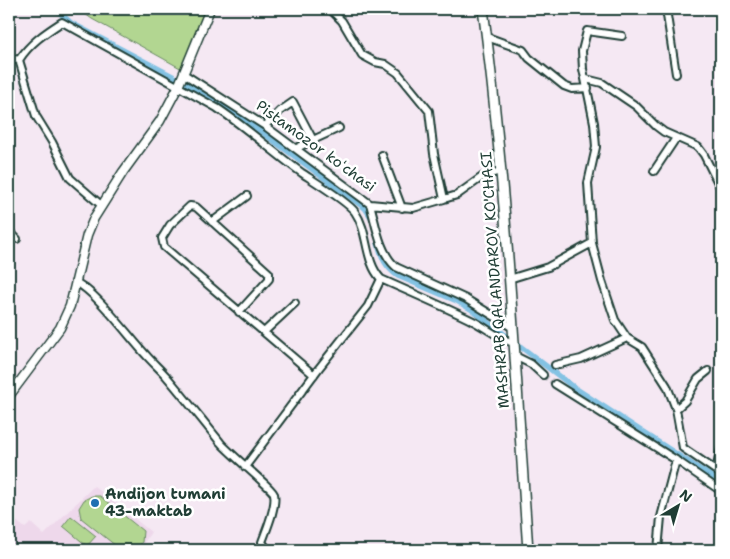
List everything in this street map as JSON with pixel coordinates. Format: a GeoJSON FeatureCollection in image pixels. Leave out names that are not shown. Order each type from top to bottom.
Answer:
{"type":"FeatureCollection","features":[{"type":"Feature","properties":{"kind":"main road","name":"MASHRAB QALANDAROV KO'CHASI"},"geometry":{"type":"LineString","coordinates":[[483,9],[494,97],[515,350],[528,550]]}},
{"type":"Feature","properties":{"kind":"street"},"geometry":{"type":"LineString","coordinates":[[9,396],[60,328],[70,306],[87,235],[101,206],[160,121],[179,86],[210,9]]}},
{"type":"Feature","properties":{"kind":"street"},"geometry":{"type":"LineString","coordinates":[[330,9],[342,21],[362,55],[375,62],[385,64],[398,73],[429,112],[434,154],[444,200]]}},
{"type":"Feature","properties":{"kind":"street"},"geometry":{"type":"LineString","coordinates":[[666,9],[676,74]]}},
{"type":"Feature","properties":{"kind":"street"},"geometry":{"type":"LineString","coordinates":[[720,9],[721,15]]}},
{"type":"Feature","properties":{"kind":"street"},"geometry":{"type":"LineString","coordinates":[[101,206],[70,178],[52,142],[36,116],[19,60],[24,52],[40,36],[62,22],[179,86],[234,120],[354,210],[363,230],[375,271],[381,279],[443,306],[480,325],[504,340],[542,375]]}},
{"type":"Feature","properties":{"kind":"street"},"geometry":{"type":"LineString","coordinates":[[622,36],[588,30],[586,31],[582,52],[594,123],[596,148],[588,183],[592,243],[615,320],[627,338],[642,347],[667,386],[676,409],[683,448],[719,472],[721,449]]}},
{"type":"Feature","properties":{"kind":"street"},"geometry":{"type":"LineString","coordinates":[[487,37],[523,50],[535,63],[564,86],[572,89],[588,88]]}},
{"type":"Feature","properties":{"kind":"street"},"geometry":{"type":"LineString","coordinates":[[9,58],[19,60]]}},
{"type":"Feature","properties":{"kind":"street","name":"Pistamozor koʻchasi"},"geometry":{"type":"LineString","coordinates":[[184,74],[297,148],[370,204],[413,208],[457,195],[482,177],[500,171]]}},
{"type":"Feature","properties":{"kind":"street"},"geometry":{"type":"LineString","coordinates":[[586,79],[602,83],[636,106],[664,132],[698,147],[721,189]]}},
{"type":"Feature","properties":{"kind":"street"},"geometry":{"type":"LineString","coordinates":[[265,126],[292,102],[313,140]]}},
{"type":"Feature","properties":{"kind":"street"},"geometry":{"type":"LineString","coordinates":[[297,148],[339,128]]}},
{"type":"Feature","properties":{"kind":"street"},"geometry":{"type":"LineString","coordinates":[[654,171],[676,138]]}},
{"type":"Feature","properties":{"kind":"street"},"geometry":{"type":"LineString","coordinates":[[382,155],[402,208]]}},
{"type":"Feature","properties":{"kind":"street"},"geometry":{"type":"LineString","coordinates":[[212,222],[247,196]]}},
{"type":"Feature","properties":{"kind":"street"},"geometry":{"type":"LineString","coordinates":[[370,204],[384,250],[391,263],[466,299],[513,328]]}},
{"type":"Feature","properties":{"kind":"street"},"geometry":{"type":"LineString","coordinates":[[239,312],[270,276],[196,207],[190,206],[170,225],[162,238],[164,247],[239,312],[314,375]]}},
{"type":"Feature","properties":{"kind":"street"},"geometry":{"type":"LineString","coordinates":[[9,231],[17,239]]}},
{"type":"Feature","properties":{"kind":"street"},"geometry":{"type":"LineString","coordinates":[[509,280],[548,268],[592,243]]}},
{"type":"Feature","properties":{"kind":"street"},"geometry":{"type":"LineString","coordinates":[[245,467],[368,306],[381,279]]}},
{"type":"Feature","properties":{"kind":"street"},"geometry":{"type":"LineString","coordinates":[[75,282],[90,292],[109,312],[146,356],[166,376],[222,445],[272,489],[274,494],[273,507],[262,542],[268,550]]}},
{"type":"Feature","properties":{"kind":"street"},"geometry":{"type":"LineString","coordinates":[[264,332],[295,303]]}},
{"type":"Feature","properties":{"kind":"street"},"geometry":{"type":"LineString","coordinates":[[555,365],[581,359],[627,338]]}},
{"type":"Feature","properties":{"kind":"street"},"geometry":{"type":"LineString","coordinates":[[676,409],[685,402],[698,379],[708,371]]}},
{"type":"Feature","properties":{"kind":"street"},"geometry":{"type":"LineString","coordinates":[[555,384],[676,460],[721,491]]}},
{"type":"Feature","properties":{"kind":"street"},"geometry":{"type":"LineString","coordinates":[[658,550],[660,517],[676,460]]}},
{"type":"Feature","properties":{"kind":"shaded area","name":"Andijon tumani 43-maktab"},"geometry":{"type":"Polygon","coordinates":[[[94,486],[151,532],[139,550],[9,550],[9,528],[15,520],[25,528],[31,523],[44,535],[94,486]]]}},
{"type":"Feature","properties":{"kind":"green space"},"geometry":{"type":"Polygon","coordinates":[[[78,9],[205,9],[182,69],[92,19],[78,9]]]}},
{"type":"Feature","properties":{"kind":"green space"},"geometry":{"type":"Polygon","coordinates":[[[92,496],[100,496],[143,531],[142,542],[138,549],[121,550],[81,518],[79,508],[84,500],[92,496]]]}},
{"type":"Feature","properties":{"kind":"green space"},"geometry":{"type":"Polygon","coordinates":[[[71,516],[96,536],[87,546],[63,526],[71,516]]]}},
{"type":"Feature","properties":{"kind":"waterway"},"geometry":{"type":"LineString","coordinates":[[56,9],[71,23],[228,107],[365,208],[371,217]]}},
{"type":"Feature","properties":{"kind":"waterway"},"geometry":{"type":"LineString","coordinates":[[378,243],[385,262],[398,276],[457,301],[471,309],[575,388],[721,483]]}},
{"type":"Feature","properties":{"kind":"tunnel"},"geometry":{"type":"LineString","coordinates":[[543,375],[555,384]]}},
{"type":"Feature","properties":{"kind":"place","name":"Andijon tumani 43-maktab"},"geometry":{"type":"Point","coordinates":[95,503]}}]}
